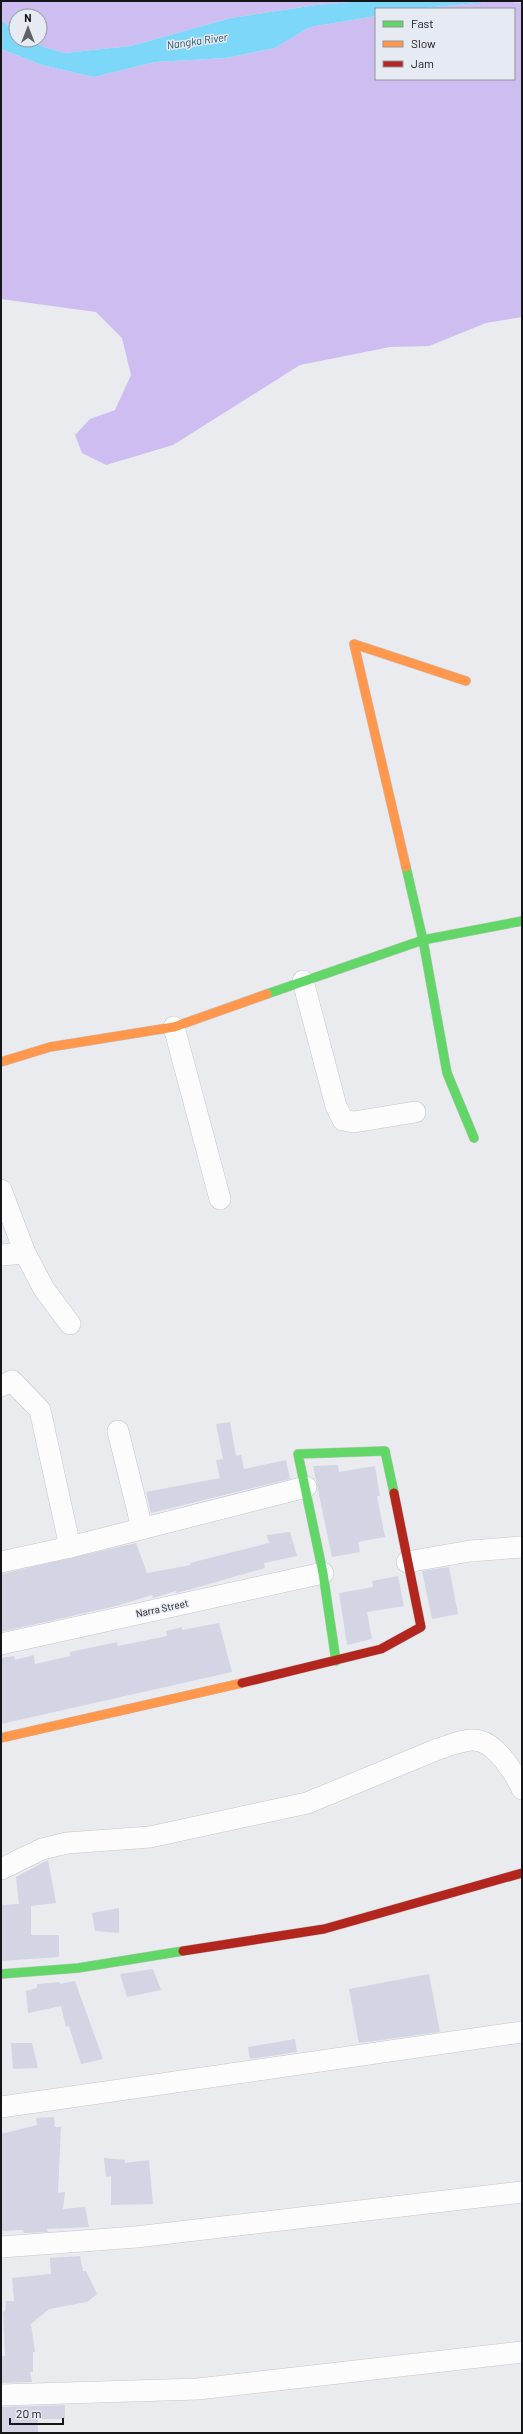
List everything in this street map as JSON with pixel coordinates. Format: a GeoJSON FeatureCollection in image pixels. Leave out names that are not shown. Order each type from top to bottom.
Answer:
{"type":"FeatureCollection","features":[{"type":"Feature","properties":{"kind":"street"},"geometry":{"type":"LineString","coordinates":[[466,681],[354,644],[423,940],[447,1073],[474,1138]]}},
{"type":"Feature","properties":{"kind":"street"},"geometry":{"type":"LineString","coordinates":[[1,1062],[50,1048],[174,1027],[423,940],[522,922]]}},
{"type":"Feature","properties":{"kind":"street"},"geometry":{"type":"LineString","coordinates":[[303,981],[336,1106],[343,1120],[354,1122],[415,1112]]}},
{"type":"Feature","properties":{"kind":"street"},"geometry":{"type":"LineString","coordinates":[[174,1027],[220,1199]]}},
{"type":"Feature","properties":{"kind":"street"},"geometry":{"type":"LineString","coordinates":[[1,1190],[25,1253],[44,1288],[70,1324]]}},
{"type":"Feature","properties":{"kind":"street"},"geometry":{"type":"LineString","coordinates":[[1,1255],[25,1253]]}},
{"type":"Feature","properties":{"kind":"street"},"geometry":{"type":"LineString","coordinates":[[1,1386],[12,1381],[40,1410],[70,1547]]}},
{"type":"Feature","properties":{"kind":"street"},"geometry":{"type":"LineString","coordinates":[[118,1431],[142,1528]]}},
{"type":"Feature","properties":{"kind":"street"},"geometry":{"type":"LineString","coordinates":[[1,1738],[336,1661],[381,1650],[421,1627],[385,1451],[298,1454],[323,1573],[336,1661]]}},
{"type":"Feature","properties":{"kind":"street"},"geometry":{"type":"LineString","coordinates":[[1,1562],[70,1547],[306,1487]]}},
{"type":"Feature","properties":{"kind":"street"},"geometry":{"type":"LineString","coordinates":[[407,1562],[470,1551],[522,1547]]}},
{"type":"Feature","properties":{"kind":"street","name":"Narra Street"},"geometry":{"type":"LineString","coordinates":[[1,1644],[323,1573]]}},
{"type":"Feature","properties":{"kind":"street"},"geometry":{"type":"LineString","coordinates":[[1,1869],[42,1848],[61,1844],[150,1837],[307,1803],[438,1749],[460,1743],[480,1741],[496,1752],[516,1777],[522,1789]]}},
{"type":"Feature","properties":{"kind":"street"},"geometry":{"type":"LineString","coordinates":[[1,1974],[78,1968],[324,1929],[522,1873]]}},
{"type":"Feature","properties":{"kind":"street"},"geometry":{"type":"LineString","coordinates":[[1,2107],[522,2032]]}},
{"type":"Feature","properties":{"kind":"street"},"geometry":{"type":"LineString","coordinates":[[1,2247],[136,2237],[522,2192]]}},
{"type":"Feature","properties":{"kind":"street"},"geometry":{"type":"LineString","coordinates":[[1,2395],[198,2388],[522,2352]]}},
{"type":"Feature","properties":{"kind":"shaded area"},"geometry":{"type":"Polygon","coordinates":[[[1,1],[366,1],[316,5],[231,18],[131,46],[64,53],[48,48],[48,8],[8,8],[8,25],[1,21],[1,1]]]}},
{"type":"Feature","properties":{"kind":"shaded area"},"geometry":{"type":"Polygon","coordinates":[[[498,1],[522,3],[522,317],[486,323],[429,346],[390,347],[300,365],[173,445],[106,465],[82,453],[75,435],[90,419],[115,410],[131,375],[122,338],[96,312],[1,299],[1,49],[42,65],[94,77],[155,62],[226,58],[275,48],[310,27],[375,16],[375,80],[515,80],[515,8],[424,8],[498,1]]]}},
{"type":"Feature","properties":{"kind":"water","name":"Nangka River"},"geometry":{"type":"Polygon","coordinates":[[[366,1],[498,1],[424,8],[375,8],[375,16],[310,27],[275,48],[226,58],[155,62],[94,77],[42,65],[1,49],[1,21],[8,25],[8,48],[48,48],[64,53],[131,46],[231,18],[316,5],[366,1]]]}},
{"type":"Feature","properties":{"kind":"building"},"geometry":{"type":"Polygon","coordinates":[[[230,1422],[236,1456],[241,1455],[244,1469],[286,1460],[290,1479],[151,1513],[146,1492],[220,1478],[216,1460],[223,1459],[216,1424],[230,1422]]]}},
{"type":"Feature","properties":{"kind":"building"},"geometry":{"type":"Polygon","coordinates":[[[338,1465],[339,1472],[375,1466],[380,1496],[377,1496],[385,1537],[358,1542],[360,1552],[332,1557],[313,1466],[338,1465]]]}},
{"type":"Feature","properties":{"kind":"building"},"geometry":{"type":"Polygon","coordinates":[[[290,1532],[297,1556],[264,1563],[265,1568],[176,1593],[176,1591],[153,1598],[152,1595],[116,1606],[1,1632],[1,1574],[136,1543],[147,1573],[191,1565],[190,1563],[269,1543],[267,1535],[290,1532]]]}},
{"type":"Feature","properties":{"kind":"building"},"geometry":{"type":"Polygon","coordinates":[[[449,1567],[458,1614],[432,1619],[422,1571],[449,1567]]]}},
{"type":"Feature","properties":{"kind":"building"},"geometry":{"type":"Polygon","coordinates":[[[398,1576],[404,1606],[367,1612],[372,1639],[347,1645],[339,1593],[373,1587],[372,1581],[398,1576]]]}},
{"type":"Feature","properties":{"kind":"building"},"geometry":{"type":"Polygon","coordinates":[[[219,1623],[232,1672],[1,1724],[1,1658],[14,1656],[15,1660],[34,1655],[35,1664],[70,1656],[70,1652],[117,1642],[118,1646],[167,1636],[166,1631],[182,1627],[182,1630],[219,1623]]]}},
{"type":"Feature","properties":{"kind":"building"},"geometry":{"type":"Polygon","coordinates":[[[48,1860],[56,1903],[31,1906],[31,1935],[59,1935],[59,1957],[1,1961],[1,1905],[19,1904],[16,1877],[48,1860]]]}},
{"type":"Feature","properties":{"kind":"building"},"geometry":{"type":"Polygon","coordinates":[[[119,1908],[119,1933],[95,1931],[92,1913],[119,1908]]]}},
{"type":"Feature","properties":{"kind":"building"},"geometry":{"type":"Polygon","coordinates":[[[153,1969],[161,1990],[127,1997],[120,1974],[153,1969]]]}},
{"type":"Feature","properties":{"kind":"building"},"geometry":{"type":"Polygon","coordinates":[[[429,1974],[440,2032],[359,2043],[349,1989],[429,1974]]]}},
{"type":"Feature","properties":{"kind":"building"},"geometry":{"type":"Polygon","coordinates":[[[75,1981],[103,2059],[81,2064],[69,2026],[66,2027],[61,2006],[28,2013],[26,1991],[37,1988],[37,1984],[60,1982],[60,1984],[75,1981]]]}},
{"type":"Feature","properties":{"kind":"building"},"geometry":{"type":"Polygon","coordinates":[[[295,2039],[297,2052],[250,2059],[248,2047],[295,2039]]]}},
{"type":"Feature","properties":{"kind":"building"},"geometry":{"type":"Polygon","coordinates":[[[11,2043],[32,2043],[38,2068],[13,2069],[11,2043]]]}},
{"type":"Feature","properties":{"kind":"building"},"geometry":{"type":"Polygon","coordinates":[[[54,2117],[55,2127],[61,2127],[58,2193],[65,2192],[63,2209],[85,2207],[89,2227],[47,2229],[48,2232],[24,2233],[23,2230],[1,2231],[1,2134],[37,2125],[36,2118],[54,2117]]]}},
{"type":"Feature","properties":{"kind":"building"},"geometry":{"type":"Polygon","coordinates":[[[104,2158],[125,2160],[125,2163],[149,2160],[153,2204],[111,2205],[111,2176],[106,2177],[104,2158]]]}},
{"type":"Feature","properties":{"kind":"building"},"geometry":{"type":"Polygon","coordinates":[[[80,2256],[83,2271],[86,2271],[97,2294],[87,2302],[49,2309],[31,2324],[35,2352],[33,2352],[33,2372],[30,2372],[32,2382],[1,2383],[1,2356],[5,2356],[3,2311],[5,2312],[6,2301],[14,2301],[12,2278],[51,2274],[50,2258],[80,2256]]]}},
{"type":"Feature","properties":{"kind":"building"},"geometry":{"type":"Polygon","coordinates":[[[65,2405],[65,2419],[38,2419],[38,2433],[1,2433],[1,2407],[65,2405]]]}},
{"type":"Feature","properties":{"kind":"traffic: fast"},"geometry":{"type":"LineString","coordinates":[[406,867],[423,940],[447,1073],[474,1138]]}},
{"type":"Feature","properties":{"kind":"traffic: fast"},"geometry":{"type":"LineString","coordinates":[[267,994],[423,940],[522,921]]}},
{"type":"Feature","properties":{"kind":"traffic: fast"},"geometry":{"type":"LineString","coordinates":[[336,1661],[323,1573],[298,1454],[385,1451],[394,1493]]}},
{"type":"Feature","properties":{"kind":"traffic: fast"},"geometry":{"type":"LineString","coordinates":[[1,1974],[78,1968],[183,1951]]}},
{"type":"Feature","properties":{"kind":"traffic: slow"},"geometry":{"type":"LineString","coordinates":[[406,867],[354,644],[466,681]]}},
{"type":"Feature","properties":{"kind":"traffic: slow"},"geometry":{"type":"LineString","coordinates":[[1,1062],[50,1047],[174,1027],[267,994]]}},
{"type":"Feature","properties":{"kind":"traffic: slow"},"geometry":{"type":"LineString","coordinates":[[1,1738],[242,1683]]}},
{"type":"Feature","properties":{"kind":"traffic: jam"},"geometry":{"type":"LineString","coordinates":[[242,1683],[381,1649],[421,1627],[394,1493]]}},
{"type":"Feature","properties":{"kind":"traffic: jam"},"geometry":{"type":"LineString","coordinates":[[183,1951],[324,1929],[522,1873]]}}]}
